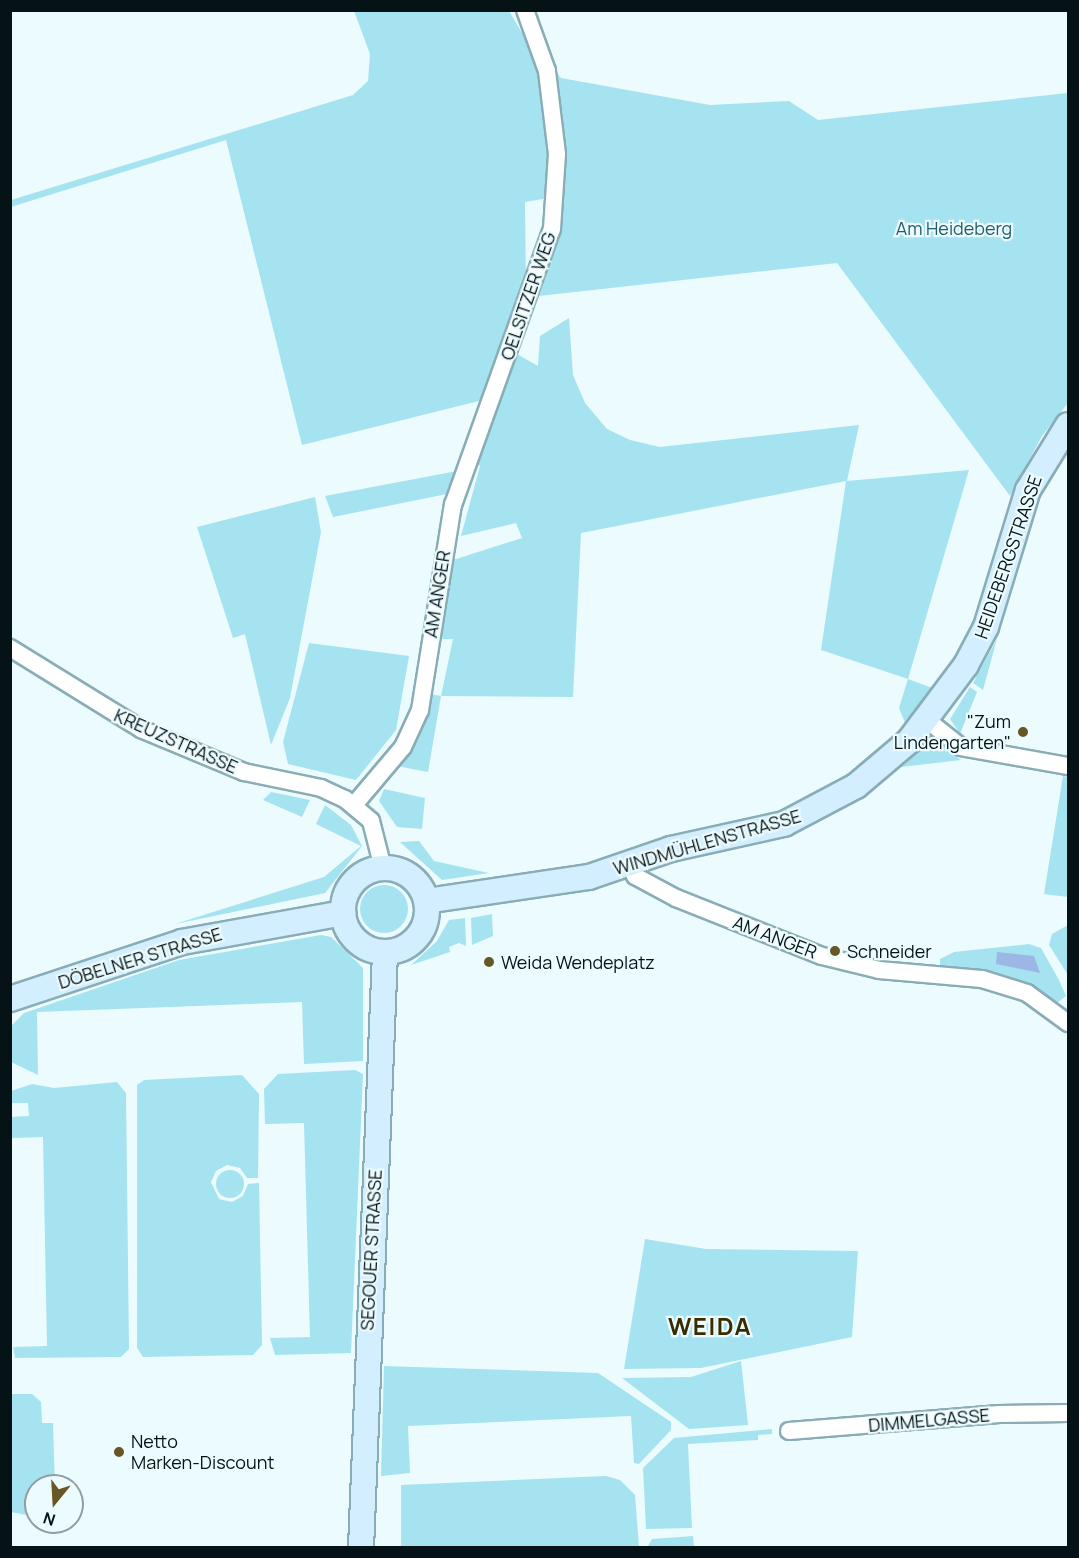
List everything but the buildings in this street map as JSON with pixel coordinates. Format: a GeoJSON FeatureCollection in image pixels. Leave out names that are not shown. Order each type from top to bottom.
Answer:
{"type":"FeatureCollection","features":[{"type":"Feature","properties":{"kind":"street","name":"OELSITZER WEG"},"geometry":{"type":"LineString","coordinates":[[453,505],[552,229],[557,154],[547,71],[525,10]]}},
{"type":"Feature","properties":{"kind":"street","name":"HEIDEBERGSTRASSE"},"geometry":{"type":"LineString","coordinates":[[927,720],[977,647],[1028,490],[1068,425]]}},
{"type":"Feature","properties":{"kind":"street","name":"AM ANGER"},"geometry":{"type":"LineString","coordinates":[[354,805],[403,747],[420,710],[453,505]]}},
{"type":"Feature","properties":{"kind":"street","name":"KREUZSTRASSE"},"geometry":{"type":"LineString","coordinates":[[10,648],[141,729],[234,769],[321,788],[354,805],[371,821],[384,868]]}},
{"type":"Feature","properties":{"kind":"street"},"geometry":{"type":"LineString","coordinates":[[927,720],[961,747],[1068,766]]}},
{"type":"Feature","properties":{"kind":"street","name":"WINDMÜHLENSTRASSE"},"geometry":{"type":"LineString","coordinates":[[426,901],[589,877],[629,863],[808,814],[892,758],[927,720]]}},
{"type":"Feature","properties":{"kind":"street","name":"AM ANGER"},"geometry":{"type":"LineString","coordinates":[[629,863],[635,876],[675,898],[822,956],[871,969],[982,979],[1027,993],[1068,1023]]}},
{"type":"Feature","properties":{"kind":"street"},"geometry":{"type":"LineString","coordinates":[[384,868],[416,882],[426,901],[420,933],[410,944],[385,952],[357,942],[343,913],[357,878],[384,868]]}},
{"type":"Feature","properties":{"kind":"street","name":"DÖBELNER STRASSE"},"geometry":{"type":"LineString","coordinates":[[10,999],[182,942],[343,913]]}},
{"type":"Feature","properties":{"kind":"street","name":"SEGOUER STRASSE"},"geometry":{"type":"LineString","coordinates":[[361,1548],[385,952]]}},
{"type":"Feature","properties":{"kind":"street","name":"DIMMELGASSE"},"geometry":{"type":"LineString","coordinates":[[789,1431],[979,1415],[1068,1413]]}},
{"type":"Feature","properties":{"kind":"green space"},"geometry":{"type":"Polygon","coordinates":[[[354,11],[509,11],[534,53],[545,103],[549,198],[525,202],[526,289],[483,400],[302,445],[226,140],[11,207],[11,200],[353,95],[368,81],[370,54],[354,11]]]}},
{"type":"Feature","properties":{"kind":"green space","name":"Am Heideberg"},"geometry":{"type":"Polygon","coordinates":[[[553,68],[561,78],[710,105],[789,101],[818,120],[1068,93],[1068,403],[1042,436],[1010,496],[837,263],[539,296],[560,234],[563,202],[563,116],[553,68]]]}},
{"type":"Feature","properties":{"kind":"green space"},"geometry":{"type":"Polygon","coordinates":[[[569,318],[573,375],[585,403],[607,429],[630,440],[660,447],[859,425],[847,481],[969,470],[908,679],[821,650],[846,481],[581,533],[573,697],[441,696],[453,639],[437,639],[450,561],[522,538],[516,523],[461,536],[480,466],[475,461],[517,354],[538,366],[540,336],[569,318]]]}},
{"type":"Feature","properties":{"kind":"green space"},"geometry":{"type":"Polygon","coordinates":[[[457,471],[447,494],[333,517],[325,496],[457,471]]]}},
{"type":"Feature","properties":{"kind":"green space"},"geometry":{"type":"Polygon","coordinates":[[[315,497],[321,532],[290,698],[271,745],[245,634],[233,638],[197,527],[315,497]]]}},
{"type":"Feature","properties":{"kind":"green space"},"geometry":{"type":"Polygon","coordinates":[[[997,639],[983,690],[973,683],[997,639]]]}},
{"type":"Feature","properties":{"kind":"green space"},"geometry":{"type":"Polygon","coordinates":[[[309,643],[409,656],[396,730],[356,780],[288,764],[283,742],[309,643]]]}},
{"type":"Feature","properties":{"kind":"green space"},"geometry":{"type":"Polygon","coordinates":[[[908,679],[935,689],[906,725],[899,708],[908,679]]]}},
{"type":"Feature","properties":{"kind":"green space"},"geometry":{"type":"Polygon","coordinates":[[[970,687],[977,692],[960,734],[950,719],[970,687]]]}},
{"type":"Feature","properties":{"kind":"green space"},"geometry":{"type":"Polygon","coordinates":[[[430,694],[441,696],[428,772],[397,766],[415,744],[430,694]]]}},
{"type":"Feature","properties":{"kind":"green space"},"geometry":{"type":"Polygon","coordinates":[[[928,743],[939,744],[961,760],[901,767],[928,743]]]}},
{"type":"Feature","properties":{"kind":"green space"},"geometry":{"type":"Polygon","coordinates":[[[1063,776],[1068,777],[1068,897],[1044,894],[1063,776]]]}},
{"type":"Feature","properties":{"kind":"green space"},"geometry":{"type":"Polygon","coordinates":[[[384,789],[425,798],[422,829],[397,827],[379,801],[384,789]]]}},
{"type":"Feature","properties":{"kind":"green space"},"geometry":{"type":"Polygon","coordinates":[[[271,792],[310,800],[302,817],[263,800],[271,792]]]}},
{"type":"Feature","properties":{"kind":"green space"},"geometry":{"type":"Polygon","coordinates":[[[325,805],[351,825],[362,846],[325,893],[175,924],[324,877],[361,846],[316,824],[325,805]]]}},
{"type":"Feature","properties":{"kind":"green space"},"geometry":{"type":"Polygon","coordinates":[[[419,841],[434,861],[489,873],[442,880],[400,842],[419,841]]]}},
{"type":"Feature","properties":{"kind":"green space"},"geometry":{"type":"Polygon","coordinates":[[[384,885],[401,892],[408,909],[401,926],[384,933],[367,926],[360,909],[367,892],[384,885]]]}},
{"type":"Feature","properties":{"kind":"green space"},"geometry":{"type":"Polygon","coordinates":[[[492,914],[493,936],[472,945],[471,918],[492,914]]]}},
{"type":"Feature","properties":{"kind":"green space"},"geometry":{"type":"Polygon","coordinates":[[[465,918],[466,946],[459,943],[449,947],[450,952],[411,965],[437,941],[449,920],[465,918]]]}},
{"type":"Feature","properties":{"kind":"green space"},"geometry":{"type":"Polygon","coordinates":[[[1068,925],[1068,975],[1049,945],[1052,934],[1068,925]]]}},
{"type":"Feature","properties":{"kind":"green space"},"geometry":{"type":"Polygon","coordinates":[[[321,935],[331,937],[363,968],[363,1061],[304,1064],[302,1002],[37,1012],[38,1075],[11,1062],[11,1026],[24,1013],[179,960],[321,935]]]}},
{"type":"Feature","properties":{"kind":"green space"},"geometry":{"type":"Polygon","coordinates":[[[1029,944],[1041,948],[1059,980],[1066,996],[1057,1003],[975,970],[940,966],[940,959],[954,952],[1029,944]]]}},
{"type":"Feature","properties":{"kind":"green space"},"geometry":{"type":"Polygon","coordinates":[[[355,1070],[363,1074],[351,1353],[275,1355],[270,1338],[310,1337],[304,1123],[265,1124],[264,1089],[278,1074],[355,1070]]]}},
{"type":"Feature","properties":{"kind":"green space"},"geometry":{"type":"Polygon","coordinates":[[[242,1075],[259,1094],[258,1178],[247,1178],[240,1168],[227,1165],[216,1171],[211,1182],[219,1199],[232,1202],[243,1196],[248,1184],[259,1183],[262,1345],[253,1355],[143,1357],[137,1348],[137,1085],[144,1080],[242,1075]]]}},
{"type":"Feature","properties":{"kind":"green space"},"geometry":{"type":"Polygon","coordinates":[[[117,1082],[126,1093],[129,1349],[121,1357],[15,1358],[13,1347],[47,1346],[43,1137],[11,1138],[11,1117],[29,1116],[28,1103],[11,1103],[11,1091],[32,1084],[54,1088],[117,1082]]]}},
{"type":"Feature","properties":{"kind":"green space"},"geometry":{"type":"Polygon","coordinates":[[[230,1170],[240,1174],[244,1184],[240,1194],[230,1198],[220,1194],[216,1184],[220,1174],[230,1170]]]}},
{"type":"Feature","properties":{"kind":"green space"},"geometry":{"type":"Polygon","coordinates":[[[645,1239],[706,1249],[858,1251],[852,1337],[701,1368],[624,1369],[645,1239]]]}},
{"type":"Feature","properties":{"kind":"green space"},"geometry":{"type":"Polygon","coordinates":[[[741,1361],[748,1425],[689,1429],[622,1378],[691,1377],[741,1361]]]}},
{"type":"Feature","properties":{"kind":"green space"},"geometry":{"type":"Polygon","coordinates":[[[384,1366],[598,1373],[671,1422],[671,1430],[639,1464],[634,1463],[631,1416],[408,1426],[410,1473],[381,1476],[384,1366]]]}},
{"type":"Feature","properties":{"kind":"green space"},"geometry":{"type":"Polygon","coordinates":[[[11,1394],[32,1394],[41,1402],[42,1423],[53,1423],[55,1474],[24,1474],[24,1515],[11,1512],[11,1394]]]}},
{"type":"Feature","properties":{"kind":"green space"},"geometry":{"type":"Polygon","coordinates":[[[772,1429],[772,1434],[758,1435],[758,1440],[688,1444],[692,1528],[646,1529],[643,1468],[674,1438],[772,1429]]]}},
{"type":"Feature","properties":{"kind":"green space"},"geometry":{"type":"Polygon","coordinates":[[[606,1476],[620,1480],[635,1495],[639,1547],[401,1547],[401,1485],[606,1476]]]}},
{"type":"Feature","properties":{"kind":"green space"},"geometry":{"type":"Polygon","coordinates":[[[693,1536],[694,1547],[648,1546],[652,1539],[693,1536]]]}},
{"type":"Feature","properties":{"kind":"shaded area"},"geometry":{"type":"Polygon","coordinates":[[[997,952],[1034,956],[1040,973],[996,964],[997,952]]]}},
{"type":"Feature","properties":{"kind":"place","name":"\"Zum Lindengarten\""},"geometry":{"type":"Point","coordinates":[1023,732]}},
{"type":"Feature","properties":{"kind":"place","name":"Schneider"},"geometry":{"type":"Point","coordinates":[835,951]}},
{"type":"Feature","properties":{"kind":"place","name":"Weida Wendeplatz"},"geometry":{"type":"Point","coordinates":[489,962]}},
{"type":"Feature","properties":{"kind":"place","name":"Netto Marken-Discount"},"geometry":{"type":"Point","coordinates":[119,1452]}},
{"type":"Feature","properties":{"kind":"district","name":"WEIDA"},"geometry":{"type":"Point","coordinates":[710,1326]}}]}
